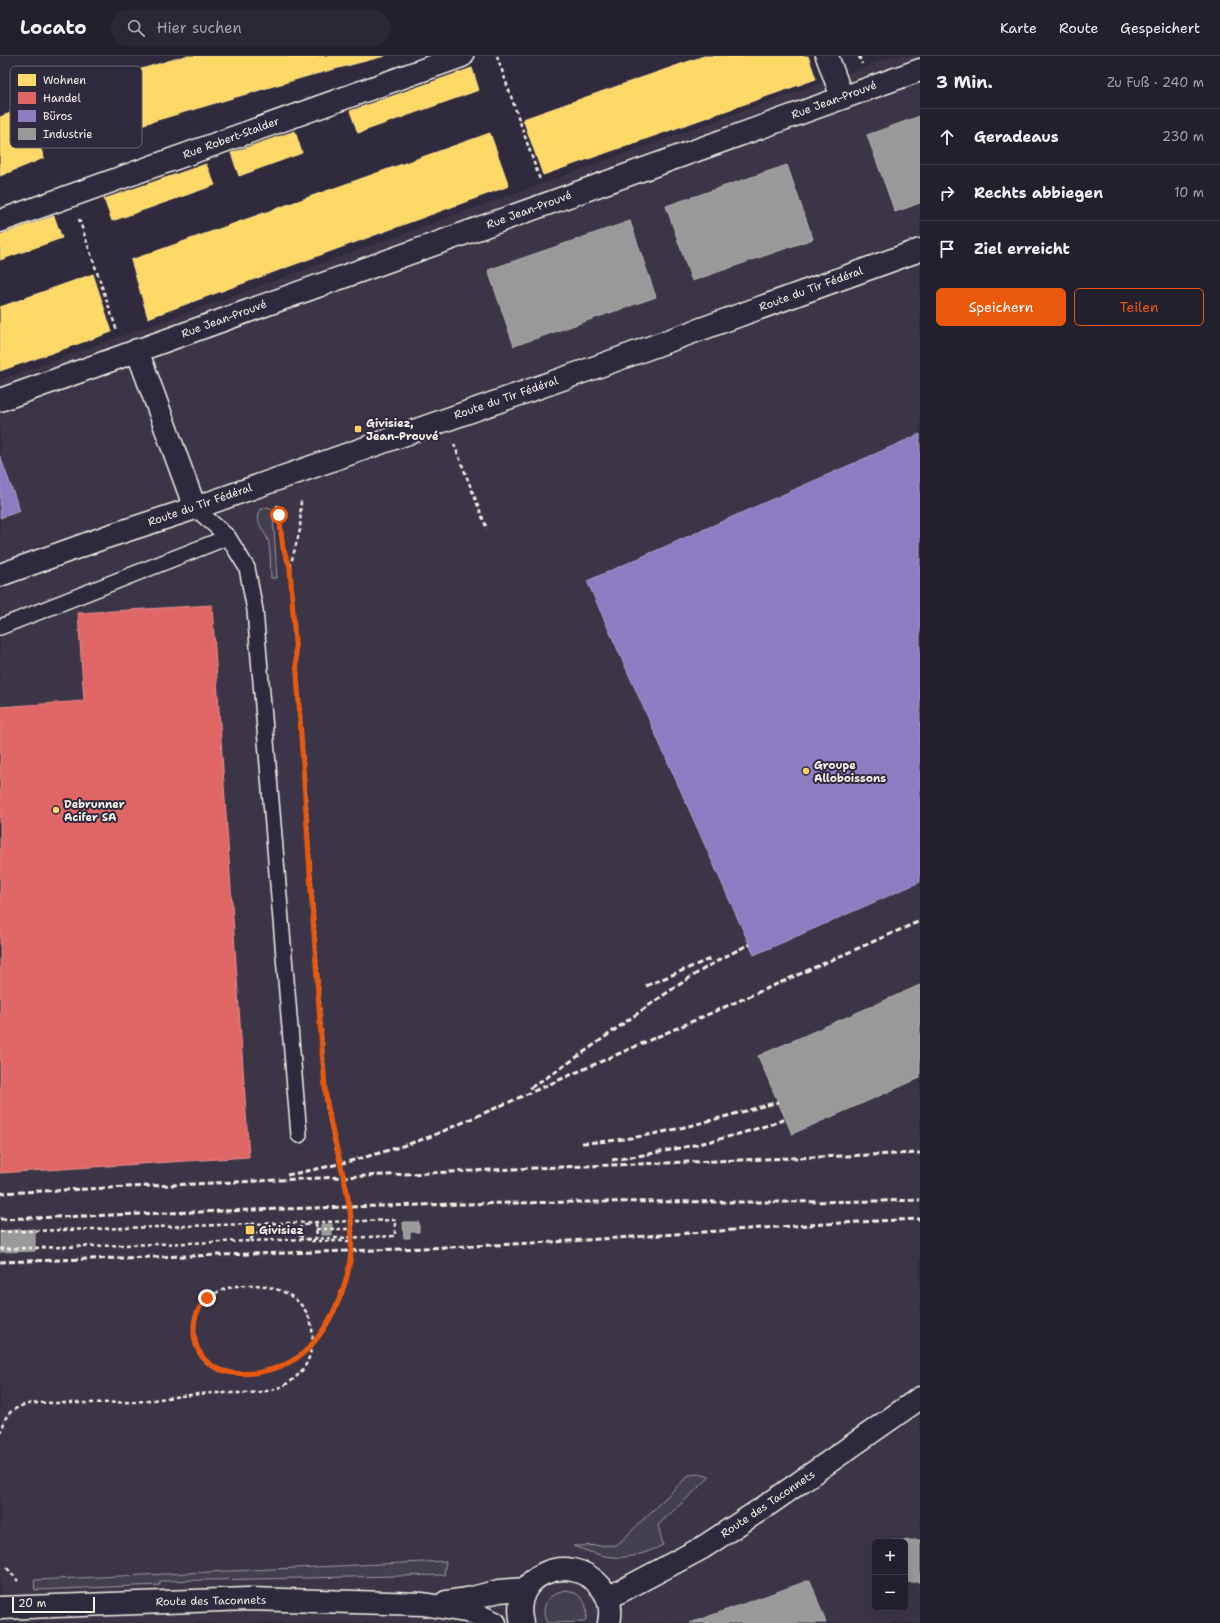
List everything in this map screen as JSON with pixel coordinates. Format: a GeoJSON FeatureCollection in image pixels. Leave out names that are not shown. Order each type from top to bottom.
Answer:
{"type":"FeatureCollection","features":[{"type":"Feature","properties":{"kind":"street","name":"Rue Robert-Stalder"},"geometry":{"type":"LineString","coordinates":[[0,221],[462,56]]}},
{"type":"Feature","properties":{"kind":"street"},"geometry":{"type":"LineString","coordinates":[[827,56],[842,97]]}},
{"type":"Feature","properties":{"kind":"street","name":"Rue Jean-Prouvé"},"geometry":{"type":"LineString","coordinates":[[0,400],[128,344],[920,70]]}},
{"type":"Feature","properties":{"kind":"street","name":"Route du Tir Fédéral"},"geometry":{"type":"LineString","coordinates":[[0,575],[606,363],[920,250]]}},
{"type":"Feature","properties":{"kind":"street"},"geometry":{"type":"LineString","coordinates":[[128,344],[195,508]]}},
{"type":"Feature","properties":{"kind":"street","name":"Route des Taconnets"},"geometry":{"type":"LineString","coordinates":[[608,1598],[702,1548],[769,1504],[920,1398]]}},
{"type":"Feature","properties":{"kind":"street"},"geometry":{"type":"LineString","coordinates":[[522,1623],[521,1602],[525,1589],[532,1581],[542,1574],[556,1569],[570,1569],[583,1572],[595,1580],[604,1591],[611,1608],[609,1623]]}},
{"type":"Feature","properties":{"kind":"street","name":"Route des Taconnets"},"geometry":{"type":"LineString","coordinates":[[0,1608],[248,1599],[423,1604],[454,1601],[499,1591],[525,1589]]}},
{"type":"Feature","properties":{"kind":"street","name":"Route des Taconnets"},"geometry":{"type":"LineString","coordinates":[[423,1604],[471,1612],[495,1623]]}},
{"type":"Feature","properties":{"kind":"lane"},"geometry":{"type":"LineString","coordinates":[[195,508],[228,537],[247,568],[255,610],[299,1135]]}},
{"type":"Feature","properties":{"kind":"lane"},"geometry":{"type":"LineString","coordinates":[[0,627],[228,537]]}},
{"type":"Feature","properties":{"kind":"path"},"geometry":{"type":"LineString","coordinates":[[497,56],[542,188]]}},
{"type":"Feature","properties":{"kind":"path"},"geometry":{"type":"LineString","coordinates":[[71,196],[128,344]]}},
{"type":"Feature","properties":{"kind":"path"},"geometry":{"type":"LineString","coordinates":[[452,438],[487,529]]}},
{"type":"Feature","properties":{"kind":"path"},"geometry":{"type":"LineString","coordinates":[[290,567],[300,530],[301,497]]}},
{"type":"Feature","properties":{"kind":"path"},"geometry":{"type":"LineString","coordinates":[[0,1432],[3,1430],[3,1422],[7,1415],[15,1409],[31,1404],[132,1402],[202,1394],[263,1392],[276,1389],[288,1383],[301,1372],[311,1352],[312,1346],[313,1341],[313,1333],[308,1316],[303,1307],[290,1295],[271,1287],[234,1287],[215,1293],[207,1298],[201,1306],[194,1320],[195,1342],[200,1354],[210,1364],[221,1369],[243,1374],[262,1373],[282,1366],[302,1354],[311,1345],[315,1340],[333,1313],[346,1280],[352,1241],[352,1220],[346,1186],[327,1111],[290,567],[283,548],[276,501]]}},
{"type":"Feature","properties":{"kind":"path"},"geometry":{"type":"LineString","coordinates":[[292,1232],[311,1222],[352,1220]]}},
{"type":"Feature","properties":{"kind":"path"},"geometry":{"type":"LineString","coordinates":[[0,1232],[395,1220],[395,1236],[0,1249]]}},
{"type":"Feature","properties":{"kind":"path"},"geometry":{"type":"LineString","coordinates":[[316,1222],[317,1238]]}},
{"type":"Feature","properties":{"kind":"path"},"geometry":{"type":"LineString","coordinates":[[250,1224],[254,1233]]}},
{"type":"Feature","properties":{"kind":"path"},"geometry":{"type":"LineString","coordinates":[[316,1230],[352,1229]]}},
{"type":"Feature","properties":{"kind":"path"},"geometry":{"type":"LineString","coordinates":[[254,1233],[292,1232],[311,1241],[352,1241]]}},
{"type":"Feature","properties":{"kind":"path"},"geometry":{"type":"LineString","coordinates":[[250,1241],[254,1233]]}},
{"type":"Feature","properties":{"kind":"shaded area"},"geometry":{"type":"Polygon","coordinates":[[[894,56],[920,56],[920,1623],[0,1623],[0,380],[894,56]]]}},
{"type":"Feature","properties":{"kind":"shaded area"},"geometry":{"type":"Polygon","coordinates":[[[268,507],[272,509],[273,514],[277,578],[271,578],[268,540],[259,520],[260,510],[268,507]]]}},
{"type":"Feature","properties":{"kind":"shaded area"},"geometry":{"type":"Polygon","coordinates":[[[699,1474],[710,1477],[658,1525],[663,1545],[651,1551],[625,1557],[612,1557],[592,1553],[573,1546],[617,1545],[689,1475],[699,1474]]]}},
{"type":"Feature","properties":{"kind":"shaded area"},"geometry":{"type":"Polygon","coordinates":[[[446,1561],[444,1575],[160,1581],[160,1585],[35,1590],[34,1580],[446,1561]]]}},
{"type":"Feature","properties":{"kind":"shaded area"},"geometry":{"type":"Polygon","coordinates":[[[567,1590],[577,1594],[584,1602],[587,1611],[585,1622],[547,1623],[544,1611],[547,1601],[555,1594],[567,1590]]]}},
{"type":"Feature","properties":{"kind":"building: Wohnen"},"geometry":{"type":"Polygon","coordinates":[[[185,56],[385,56],[308,76],[142,125],[142,69],[185,56]]]}},
{"type":"Feature","properties":{"kind":"building: Wohnen"},"geometry":{"type":"Polygon","coordinates":[[[704,56],[808,56],[816,79],[543,175],[523,119],[704,56]]]}},
{"type":"Feature","properties":{"kind":"building: Wohnen"},"geometry":{"type":"Polygon","coordinates":[[[472,68],[479,90],[358,133],[350,111],[472,68]]]}},
{"type":"Feature","properties":{"kind":"building: Wohnen"},"geometry":{"type":"Polygon","coordinates":[[[10,113],[10,148],[40,148],[44,158],[0,176],[0,117],[10,113]]]}},
{"type":"Feature","properties":{"kind":"building: Wohnen"},"geometry":{"type":"Polygon","coordinates":[[[295,131],[302,153],[239,176],[231,153],[295,131]]]}},
{"type":"Feature","properties":{"kind":"building: Wohnen"},"geometry":{"type":"Polygon","coordinates":[[[490,133],[509,186],[148,318],[131,260],[490,133]]]}},
{"type":"Feature","properties":{"kind":"building: Wohnen"},"geometry":{"type":"Polygon","coordinates":[[[206,164],[215,185],[112,221],[104,199],[206,164]]]}},
{"type":"Feature","properties":{"kind":"building: Wohnen"},"geometry":{"type":"Polygon","coordinates":[[[54,216],[62,238],[0,260],[0,235],[54,216]]]}},
{"type":"Feature","properties":{"kind":"building: Wohnen"},"geometry":{"type":"Polygon","coordinates":[[[93,274],[112,332],[0,371],[0,307],[93,274]]]}},
{"type":"Feature","properties":{"kind":"building: Handel"},"geometry":{"type":"Polygon","coordinates":[[[212,605],[249,1157],[0,1173],[0,707],[84,701],[78,613],[212,605]]]}},
{"type":"Feature","properties":{"kind":"building: Büros"},"geometry":{"type":"Polygon","coordinates":[[[920,434],[920,882],[754,955],[587,581],[920,434]]]}},
{"type":"Feature","properties":{"kind":"building: Büros"},"geometry":{"type":"Polygon","coordinates":[[[0,456],[20,511],[0,518],[0,456]]]}},
{"type":"Feature","properties":{"kind":"building: Industrie"},"geometry":{"type":"Polygon","coordinates":[[[920,116],[920,203],[895,212],[867,135],[920,116]]]}},
{"type":"Feature","properties":{"kind":"building: Industrie"},"geometry":{"type":"Polygon","coordinates":[[[787,165],[813,239],[692,281],[666,206],[787,165]]]}},
{"type":"Feature","properties":{"kind":"building: Industrie"},"geometry":{"type":"Polygon","coordinates":[[[630,221],[656,297],[514,346],[488,270],[630,221]]]}},
{"type":"Feature","properties":{"kind":"building: Industrie"},"geometry":{"type":"Polygon","coordinates":[[[920,985],[920,1078],[792,1134],[758,1056],[920,985]]]}},
{"type":"Feature","properties":{"kind":"building: Industrie"},"geometry":{"type":"Polygon","coordinates":[[[403,1222],[419,1222],[419,1232],[410,1232],[410,1238],[404,1238],[403,1222]]]}},
{"type":"Feature","properties":{"kind":"building: Industrie"},"geometry":{"type":"Polygon","coordinates":[[[321,1224],[332,1224],[332,1235],[321,1235],[321,1224]]]}},
{"type":"Feature","properties":{"kind":"building: Industrie"},"geometry":{"type":"Polygon","coordinates":[[[35,1229],[35,1251],[0,1252],[0,1231],[35,1229]]]}},
{"type":"Feature","properties":{"kind":"building: Industrie"},"geometry":{"type":"Polygon","coordinates":[[[908,1540],[920,1540],[920,1582],[908,1582],[908,1540]]]}},
{"type":"Feature","properties":{"kind":"building: Industrie"},"geometry":{"type":"Polygon","coordinates":[[[810,1580],[826,1623],[690,1623],[810,1580]]]}},
{"type":"Feature","properties":{"kind":"railway"},"geometry":{"type":"LineString","coordinates":[[287,1175],[324,1168],[396,1148],[432,1136],[920,921]]}},
{"type":"Feature","properties":{"kind":"railway"},"geometry":{"type":"LineString","coordinates":[[530,1088],[692,976],[750,944]]}},
{"type":"Feature","properties":{"kind":"railway"},"geometry":{"type":"LineString","coordinates":[[646,986],[712,958]]}},
{"type":"Feature","properties":{"kind":"railway"},"geometry":{"type":"LineString","coordinates":[[582,1143],[632,1138],[682,1128],[778,1102]]}},
{"type":"Feature","properties":{"kind":"railway"},"geometry":{"type":"LineString","coordinates":[[612,1160],[700,1144],[743,1133],[786,1119]]}},
{"type":"Feature","properties":{"kind":"railway"},"geometry":{"type":"LineString","coordinates":[[0,1193],[535,1168],[920,1153]]}},
{"type":"Feature","properties":{"kind":"railway"},"geometry":{"type":"LineString","coordinates":[[0,1219],[449,1204],[920,1200]]}},
{"type":"Feature","properties":{"kind":"railway"},"geometry":{"type":"LineString","coordinates":[[0,1262],[498,1245],[920,1219]]}},
{"type":"Feature","properties":{"kind":"place","name":"Givisiez, Jean-Prouvé"},"geometry":{"type":"Point","coordinates":[358,429]}},
{"type":"Feature","properties":{"kind":"place","name":"Groupe Alloboissons"},"geometry":{"type":"Point","coordinates":[806,771]}},
{"type":"Feature","properties":{"kind":"place","name":"Debrunner Acifer SA"},"geometry":{"type":"Point","coordinates":[56,810]}},
{"type":"Feature","properties":{"kind":"place","name":"Givisiez"},"geometry":{"type":"Point","coordinates":[250,1230]}},
{"type":"Feature","properties":{"kind":"route"},"geometry":{"type":"LineString","coordinates":[[207,1298],[197,1312],[193,1325],[195,1342],[200,1354],[210,1364],[232,1372],[253,1374],[273,1370],[302,1354],[315,1340],[333,1313],[346,1280],[352,1241],[352,1220],[346,1186],[327,1111],[290,567],[283,548],[279,515]]}}]}
